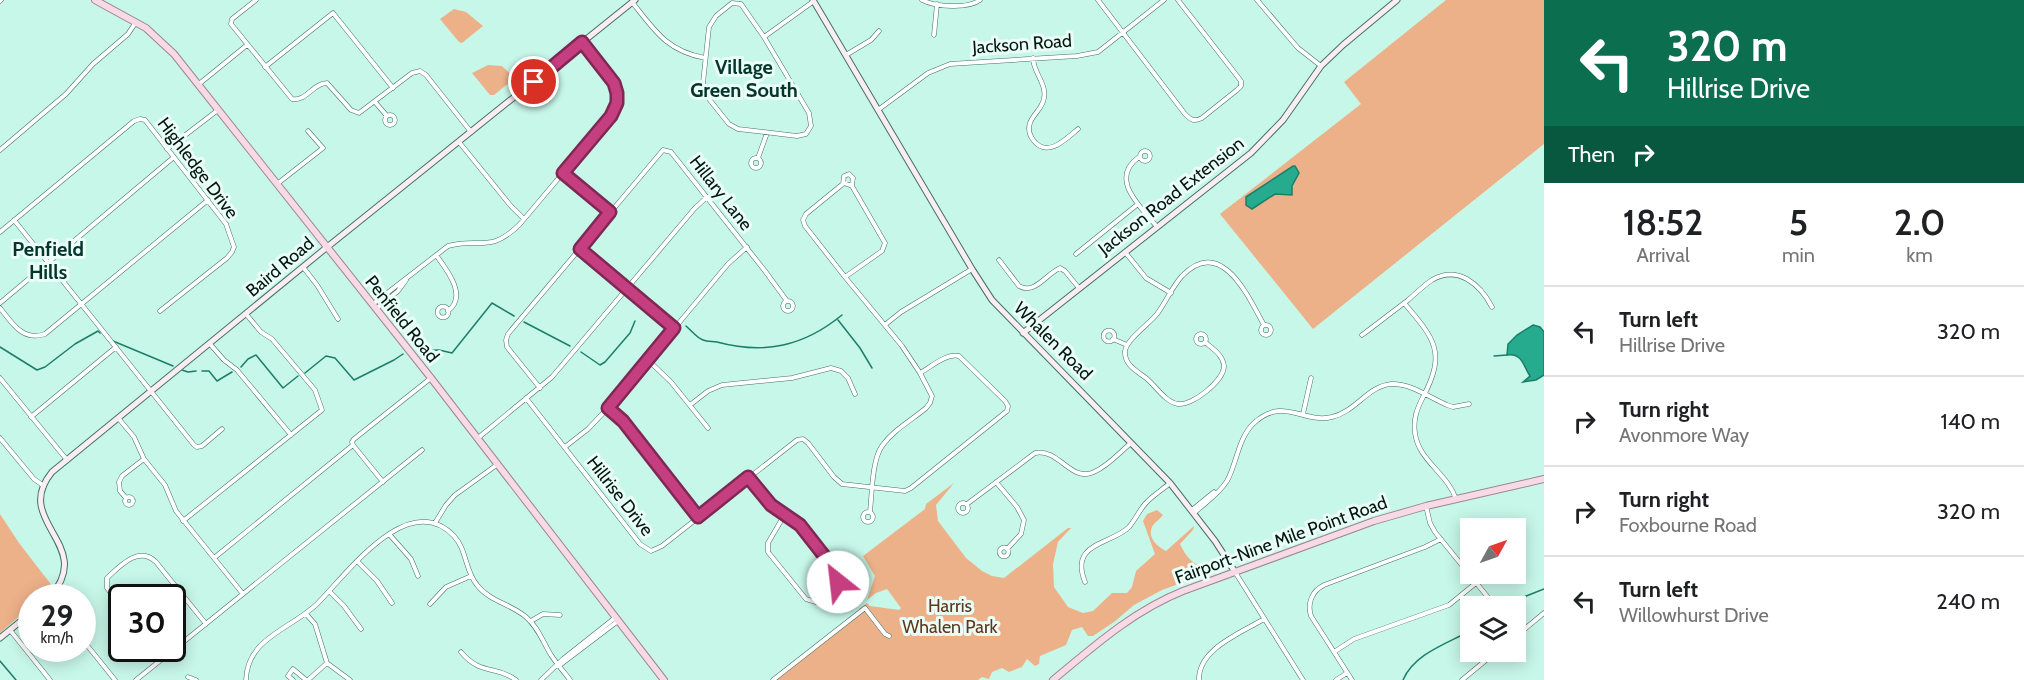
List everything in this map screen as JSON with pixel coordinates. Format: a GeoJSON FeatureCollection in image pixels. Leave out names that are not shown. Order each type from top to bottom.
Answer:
{"type":"FeatureCollection","features":[{"type":"Feature","properties":{"kind":"main road","name":"Penfield Road"},"geometry":{"type":"LineString","coordinates":[[95,0],[136,22],[165,44],[431,378],[664,680]]}},
{"type":"Feature","properties":{"kind":"main road","name":"Fairport-Nine Mile Point Road"},"geometry":{"type":"LineString","coordinates":[[1053,680],[1142,611],[1176,594],[1374,521],[1426,506],[1544,479]]}},
{"type":"Feature","properties":{"kind":"street"},"geometry":{"type":"LineString","coordinates":[[256,0],[230,22],[294,100],[301,99],[318,85],[325,83],[331,85],[355,113],[362,112],[412,73],[420,71],[426,75],[472,132]]}},
{"type":"Feature","properties":{"kind":"street"},"geometry":{"type":"LineString","coordinates":[[922,0],[937,4],[968,6],[980,0]]}},
{"type":"Feature","properties":{"kind":"street"},"geometry":{"type":"LineString","coordinates":[[1098,0],[1189,117],[1196,120],[1202,118],[1237,90],[1242,81],[1178,0]]}},
{"type":"Feature","properties":{"kind":"street","name":"Jackson Road"},"geometry":{"type":"LineString","coordinates":[[878,110],[928,73],[945,65],[1098,52],[1164,0]]}},
{"type":"Feature","properties":{"kind":"street"},"geometry":{"type":"LineString","coordinates":[[1257,0],[1298,48],[1321,66],[1397,0]]}},
{"type":"Feature","properties":{"kind":"street"},"geometry":{"type":"LineString","coordinates":[[634,1],[653,30],[665,41],[691,55],[705,58]]}},
{"type":"Feature","properties":{"kind":"street","name":"Baird Road"},"geometry":{"type":"LineString","coordinates":[[44,486],[52,472],[634,1]]}},
{"type":"Feature","properties":{"kind":"street"},"geometry":{"type":"LineString","coordinates":[[764,37],[815,1]]}},
{"type":"Feature","properties":{"kind":"street","name":"Whalen Road"},"geometry":{"type":"LineString","coordinates":[[815,1],[992,300],[1132,442],[1193,511],[1235,572],[1303,680]]}},
{"type":"Feature","properties":{"kind":"street"},"geometry":{"type":"LineString","coordinates":[[733,2],[742,2],[809,113],[812,122],[808,132],[802,135],[742,130],[729,123],[705,94],[703,83],[710,23],[733,2]]}},
{"type":"Feature","properties":{"kind":"street"},"geometry":{"type":"LineString","coordinates":[[934,35],[937,4]]}},
{"type":"Feature","properties":{"kind":"street"},"geometry":{"type":"LineString","coordinates":[[265,67],[333,13],[393,88]]}},
{"type":"Feature","properties":{"kind":"street"},"geometry":{"type":"LineString","coordinates":[[0,150],[66,94],[93,63],[127,34],[136,22]]}},
{"type":"Feature","properties":{"kind":"street"},"geometry":{"type":"LineString","coordinates":[[846,55],[871,40],[879,31]]}},
{"type":"Feature","properties":{"kind":"street"},"geometry":{"type":"LineString","coordinates":[[374,307],[436,255],[453,245],[487,244],[498,241],[515,229],[611,116],[617,103],[614,83],[582,42]]}},
{"type":"Feature","properties":{"kind":"street"},"geometry":{"type":"LineString","coordinates":[[198,85],[247,45]]}},
{"type":"Feature","properties":{"kind":"street"},"geometry":{"type":"LineString","coordinates":[[1033,58],[1045,98],[1030,123],[1031,137],[1038,145],[1053,147],[1078,129]]}},
{"type":"Feature","properties":{"kind":"street","name":"Jackson Road Extension"},"geometry":{"type":"LineString","coordinates":[[1023,333],[1263,142],[1283,120],[1321,66]]}},
{"type":"Feature","properties":{"kind":"street"},"geometry":{"type":"LineString","coordinates":[[375,102],[387,116]]}},
{"type":"Feature","properties":{"kind":"street"},"geometry":{"type":"LineString","coordinates":[[167,148],[218,110]]}},
{"type":"Feature","properties":{"kind":"street","name":"Highledge Drive"},"geometry":{"type":"LineString","coordinates":[[0,232],[137,119],[142,119],[147,122],[226,224],[233,245],[233,250],[227,258],[160,310]]}},
{"type":"Feature","properties":{"kind":"street"},"geometry":{"type":"LineString","coordinates":[[276,184],[323,148],[308,131]]}},
{"type":"Feature","properties":{"kind":"street"},"geometry":{"type":"LineString","coordinates":[[758,158],[767,133]]}},
{"type":"Feature","properties":{"kind":"street"},"geometry":{"type":"LineString","coordinates":[[459,142],[524,219]]}},
{"type":"Feature","properties":{"kind":"street","name":"Hillary Lane"},"geometry":{"type":"LineString","coordinates":[[540,387],[507,347],[507,337],[610,212],[658,156],[666,150],[671,152],[707,196],[787,301]]}},
{"type":"Feature","properties":{"kind":"street"},"geometry":{"type":"LineString","coordinates":[[1139,157],[1130,166],[1126,181],[1128,190],[1157,227]]}},
{"type":"Feature","properties":{"kind":"street"},"geometry":{"type":"LineString","coordinates":[[0,303],[174,158]]}},
{"type":"Feature","properties":{"kind":"street"},"geometry":{"type":"LineString","coordinates":[[563,173],[610,212]]}},
{"type":"Feature","properties":{"kind":"street"},"geometry":{"type":"LineString","coordinates":[[846,277],[882,251],[885,246],[883,238],[852,186],[853,178],[849,174],[844,176],[843,184],[806,214],[803,221],[846,277],[886,324],[920,373],[931,392],[932,400],[926,408],[891,436],[880,448],[876,460],[870,512]]}},
{"type":"Feature","properties":{"kind":"street"},"geometry":{"type":"LineString","coordinates":[[843,184],[852,186]]}},
{"type":"Feature","properties":{"kind":"street"},"geometry":{"type":"LineString","coordinates":[[477,438],[552,377],[707,196]]}},
{"type":"Feature","properties":{"kind":"street"},"geometry":{"type":"LineString","coordinates":[[0,308],[22,333],[36,337],[49,332],[208,200]]}},
{"type":"Feature","properties":{"kind":"street"},"geometry":{"type":"LineString","coordinates":[[1076,254],[1138,204]]}},
{"type":"Feature","properties":{"kind":"street"},"geometry":{"type":"LineString","coordinates":[[14,220],[195,447],[202,446],[222,429]]}},
{"type":"Feature","properties":{"kind":"street"},"geometry":{"type":"LineString","coordinates":[[565,447],[588,429],[608,408],[728,264],[747,248]]}},
{"type":"Feature","properties":{"kind":"street"},"geometry":{"type":"LineString","coordinates":[[580,249],[674,328]]}},
{"type":"Feature","properties":{"kind":"street"},"geometry":{"type":"LineString","coordinates":[[1125,252],[1146,278],[1171,293]]}},
{"type":"Feature","properties":{"kind":"street"},"geometry":{"type":"LineString","coordinates":[[436,255],[456,290],[455,304],[448,311]]}},
{"type":"Feature","properties":{"kind":"street"},"geometry":{"type":"LineString","coordinates":[[999,260],[1023,289],[1033,287],[1060,268],[1079,288]]}},
{"type":"Feature","properties":{"kind":"street"},"geometry":{"type":"LineString","coordinates":[[1205,342],[1220,355],[1224,365],[1223,374],[1193,400],[1182,404],[1171,401],[1152,382],[1129,366],[1125,357],[1127,345],[1151,321],[1183,276],[1196,265],[1207,262],[1219,263],[1237,280],[1264,325]]}},
{"type":"Feature","properties":{"kind":"street"},"geometry":{"type":"LineString","coordinates":[[303,267],[338,320]]}},
{"type":"Feature","properties":{"kind":"street"},"geometry":{"type":"LineString","coordinates":[[886,324],[972,269]]}},
{"type":"Feature","properties":{"kind":"street"},"geometry":{"type":"LineString","coordinates":[[1362,335],[1435,279],[1455,275],[1467,278],[1475,284],[1492,307]]}},
{"type":"Feature","properties":{"kind":"street"},"geometry":{"type":"LineString","coordinates":[[1404,303],[1429,334],[1435,349],[1434,375],[1414,418],[1417,441],[1424,455],[1453,490],[1456,499]]}},
{"type":"Feature","properties":{"kind":"street"},"geometry":{"type":"LineString","coordinates":[[183,521],[322,410],[315,390],[272,339],[261,332],[246,314]]}},
{"type":"Feature","properties":{"kind":"street"},"geometry":{"type":"LineString","coordinates":[[1113,339],[1127,345]]}},
{"type":"Feature","properties":{"kind":"street"},"geometry":{"type":"LineString","coordinates":[[210,344],[224,360],[237,369],[291,435]]}},
{"type":"Feature","properties":{"kind":"street"},"geometry":{"type":"LineString","coordinates":[[31,417],[116,347]]}},
{"type":"Feature","properties":{"kind":"street"},"geometry":{"type":"LineString","coordinates":[[873,488],[907,490],[1007,411],[1008,406],[1005,402],[959,356],[947,357],[920,373]]}},
{"type":"Feature","properties":{"kind":"street"},"geometry":{"type":"LineString","coordinates":[[648,360],[671,382],[708,428]]}},
{"type":"Feature","properties":{"kind":"street"},"geometry":{"type":"LineString","coordinates":[[690,405],[708,391],[722,385],[792,378],[831,368],[841,371],[848,378],[855,394]]}},
{"type":"Feature","properties":{"kind":"street"},"geometry":{"type":"LineString","coordinates":[[0,378],[67,460]]}},
{"type":"Feature","properties":{"kind":"street"},"geometry":{"type":"LineString","coordinates":[[214,558],[353,445],[354,439],[431,378]]}},
{"type":"Feature","properties":{"kind":"street"},"geometry":{"type":"LineString","coordinates":[[1303,414],[1311,378]]}},
{"type":"Feature","properties":{"kind":"street"},"geometry":{"type":"LineString","coordinates":[[1193,511],[1222,487],[1228,478],[1246,432],[1255,422],[1273,412],[1287,411],[1325,418],[1336,416],[1351,409],[1377,388],[1390,384],[1405,386],[1453,407],[1469,404]]}},
{"type":"Feature","properties":{"kind":"street","name":"Hillrise Drive"},"geometry":{"type":"LineString","coordinates":[[526,399],[646,549],[651,551],[659,548],[797,440],[805,441],[842,484],[873,488]]}},
{"type":"Feature","properties":{"kind":"street"},"geometry":{"type":"LineString","coordinates":[[608,408],[623,421],[698,517]]}},
{"type":"Feature","properties":{"kind":"street"},"geometry":{"type":"LineString","coordinates":[[119,418],[134,437],[144,459],[165,485],[183,521],[243,594]]}},
{"type":"Feature","properties":{"kind":"street"},"geometry":{"type":"LineString","coordinates":[[0,438],[34,479],[44,486],[41,511],[46,524],[61,546],[65,565],[59,584]]}},
{"type":"Feature","properties":{"kind":"street"},"geometry":{"type":"LineString","coordinates":[[967,504],[1029,456],[1039,452],[1050,454],[1079,474],[1089,474],[1099,470],[1132,442]]}},
{"type":"Feature","properties":{"kind":"street"},"geometry":{"type":"LineString","coordinates":[[353,445],[383,482]]}},
{"type":"Feature","properties":{"kind":"street"},"geometry":{"type":"LineString","coordinates":[[186,640],[422,450]]}},
{"type":"Feature","properties":{"kind":"street"},"geometry":{"type":"LineString","coordinates":[[126,498],[120,491],[118,482],[144,459]]}},
{"type":"Feature","properties":{"kind":"street"},"geometry":{"type":"LineString","coordinates":[[435,523],[455,495],[498,465]]}},
{"type":"Feature","properties":{"kind":"street"},"geometry":{"type":"LineString","coordinates":[[748,477],[771,505],[785,514],[800,525],[838,574],[837,584],[816,602],[806,599],[768,552],[768,543],[785,514]]}},
{"type":"Feature","properties":{"kind":"street"},"geometry":{"type":"LineString","coordinates":[[996,482],[1017,507],[1024,520],[1021,534],[1007,549]]}},
{"type":"Feature","properties":{"kind":"street"},"geometry":{"type":"LineString","coordinates":[[1085,582],[1082,565],[1090,549],[1095,544],[1126,529],[1148,501],[1170,483]]}},
{"type":"Feature","properties":{"kind":"street"},"geometry":{"type":"LineString","coordinates":[[1426,506],[1431,526],[1460,563]]}},
{"type":"Feature","properties":{"kind":"street"},"geometry":{"type":"LineString","coordinates":[[246,680],[250,661],[262,643],[306,614],[357,561],[389,534],[414,522],[435,523],[457,540],[463,550],[471,576],[484,593],[512,607],[531,621],[570,680]]}},
{"type":"Feature","properties":{"kind":"street"},"geometry":{"type":"LineString","coordinates":[[389,534],[411,559],[418,576]]}},
{"type":"Feature","properties":{"kind":"street"},"geometry":{"type":"LineString","coordinates":[[1352,680],[1310,613],[1310,602],[1316,590],[1441,539]]}},
{"type":"Feature","properties":{"kind":"street"},"geometry":{"type":"LineString","coordinates":[[108,589],[107,578],[138,555],[146,555],[156,562],[174,584]]}},
{"type":"Feature","properties":{"kind":"street"},"geometry":{"type":"LineString","coordinates":[[357,561],[377,580],[392,603]]}},
{"type":"Feature","properties":{"kind":"street"},"geometry":{"type":"LineString","coordinates":[[430,604],[446,588],[471,576]]}},
{"type":"Feature","properties":{"kind":"street"},"geometry":{"type":"LineString","coordinates":[[1334,652],[1354,639],[1449,604],[1475,584]]}},
{"type":"Feature","properties":{"kind":"street"},"geometry":{"type":"LineString","coordinates":[[1477,584],[1487,596]]}},
{"type":"Feature","properties":{"kind":"street"},"geometry":{"type":"LineString","coordinates":[[329,591],[344,606],[361,629]]}},
{"type":"Feature","properties":{"kind":"street"},"geometry":{"type":"LineString","coordinates":[[186,599],[206,624]]}},
{"type":"Feature","properties":{"kind":"street"},"geometry":{"type":"LineString","coordinates":[[773,680],[865,608],[889,636]]}},
{"type":"Feature","properties":{"kind":"street"},"geometry":{"type":"LineString","coordinates":[[1526,626],[1544,613]]}},
{"type":"Feature","properties":{"kind":"street"},"geometry":{"type":"LineString","coordinates":[[306,614],[315,624],[327,663],[350,680]]}},
{"type":"Feature","properties":{"kind":"street"},"geometry":{"type":"LineString","coordinates":[[531,621],[543,614],[560,615]]}},
{"type":"Feature","properties":{"kind":"street"},"geometry":{"type":"LineString","coordinates":[[541,680],[563,659],[617,619]]}},
{"type":"Feature","properties":{"kind":"street"},"geometry":{"type":"LineString","coordinates":[[1199,680],[1201,667],[1208,655],[1264,619]]}},
{"type":"Feature","properties":{"kind":"street"},"geometry":{"type":"LineString","coordinates":[[0,638],[18,623]]}},
{"type":"Feature","properties":{"kind":"street"},"geometry":{"type":"LineString","coordinates":[[10,630],[50,680]]}},
{"type":"Feature","properties":{"kind":"street"},"geometry":{"type":"LineString","coordinates":[[461,652],[479,668],[504,674],[516,680]]}},
{"type":"Feature","properties":{"kind":"street"},"geometry":{"type":"LineString","coordinates":[[96,656],[115,680]]}},
{"type":"Feature","properties":{"kind":"street"},"geometry":{"type":"LineString","coordinates":[[136,680],[158,662]]}},
{"type":"Feature","properties":{"kind":"street"},"geometry":{"type":"LineString","coordinates":[[1462,680],[1484,662]]}},
{"type":"Feature","properties":{"kind":"street"},"geometry":{"type":"LineString","coordinates":[[293,680],[288,676],[293,669],[305,679],[327,663]]}},
{"type":"Feature","properties":{"kind":"street"},"geometry":{"type":"LineString","coordinates":[[1336,680],[1347,673]]}},
{"type":"Feature","properties":{"kind":"street"},"geometry":{"type":"LineString","coordinates":[[188,677],[196,680]]}},
{"type":"Feature","properties":{"kind":"green space"},"geometry":{"type":"Polygon","coordinates":[[[1446,0],[1544,0],[1544,144],[1313,329],[1220,214],[1361,104],[1344,82],[1446,0]]]}},
{"type":"Feature","properties":{"kind":"green space"},"geometry":{"type":"Polygon","coordinates":[[[454,9],[466,12],[483,26],[462,43],[440,19],[454,9]]]}},
{"type":"Feature","properties":{"kind":"green space"},"geometry":{"type":"Polygon","coordinates":[[[488,65],[502,66],[515,78],[494,95],[490,95],[472,73],[488,65]]]}},
{"type":"Feature","properties":{"kind":"green space","name":"Harris Whalen Park"},"geometry":{"type":"Polygon","coordinates":[[[954,483],[936,505],[938,521],[966,558],[992,576],[1004,578],[1071,528],[1058,542],[1053,564],[1054,587],[1068,607],[1083,613],[1093,611],[1112,593],[1127,593],[1132,587],[1136,571],[1155,554],[1143,521],[1147,514],[1157,510],[1163,515],[1152,527],[1151,535],[1160,547],[1166,551],[1194,526],[1180,544],[1187,556],[1204,568],[1220,561],[1223,564],[1220,569],[1162,590],[1134,605],[1093,636],[1088,636],[1082,627],[1072,630],[1066,645],[1040,656],[1039,664],[1035,666],[1027,659],[1022,667],[1009,672],[1002,668],[992,672],[989,679],[982,677],[978,680],[775,680],[861,611],[859,609],[867,603],[870,606],[899,610],[901,608],[887,589],[867,600],[875,576],[863,556],[925,509],[926,504],[954,483]]]}},
{"type":"Feature","properties":{"kind":"green space"},"geometry":{"type":"Polygon","coordinates":[[[0,514],[51,584],[18,584],[18,617],[0,633],[0,514]]]}},
{"type":"Feature","properties":{"kind":"shaded area"},"geometry":{"type":"Polygon","coordinates":[[[1293,166],[1299,173],[1292,186],[1292,195],[1275,194],[1252,209],[1246,205],[1246,197],[1293,166]]]}},
{"type":"Feature","properties":{"kind":"shaded area"},"geometry":{"type":"Polygon","coordinates":[[[1533,325],[1540,327],[1544,332],[1544,375],[1536,380],[1523,382],[1530,376],[1519,358],[1507,355],[1508,344],[1533,325]]]}},
{"type":"Feature","properties":{"kind":"waterway"},"geometry":{"type":"LineString","coordinates":[[418,351],[439,350],[452,353],[492,303],[514,316]]}},
{"type":"Feature","properties":{"kind":"waterway"},"geometry":{"type":"LineString","coordinates":[[686,326],[705,341],[751,348],[768,347],[798,341],[828,326],[842,315]]}},
{"type":"Feature","properties":{"kind":"waterway"},"geometry":{"type":"LineString","coordinates":[[838,320],[872,368]]}},
{"type":"Feature","properties":{"kind":"waterway"},"geometry":{"type":"LineString","coordinates":[[581,352],[600,365],[630,333],[635,321]]}},
{"type":"Feature","properties":{"kind":"waterway"},"geometry":{"type":"LineString","coordinates":[[524,322],[570,346]]}},
{"type":"Feature","properties":{"kind":"waterway"},"geometry":{"type":"LineString","coordinates":[[0,347],[37,370],[45,367],[75,344],[98,331],[100,333]]}},
{"type":"Feature","properties":{"kind":"waterway"},"geometry":{"type":"LineString","coordinates":[[113,341],[173,366]]}},
{"type":"Feature","properties":{"kind":"waterway"},"geometry":{"type":"LineString","coordinates":[[305,373],[326,356],[335,358],[354,380],[403,354]]}},
{"type":"Feature","properties":{"kind":"waterway"},"geometry":{"type":"LineString","coordinates":[[241,367],[248,359],[256,355],[283,388],[298,376]]}},
{"type":"Feature","properties":{"kind":"waterway"},"geometry":{"type":"LineString","coordinates":[[1494,356],[1507,355]]}},
{"type":"Feature","properties":{"kind":"waterway"},"geometry":{"type":"LineString","coordinates":[[182,370],[196,371]]}},
{"type":"Feature","properties":{"kind":"waterway"},"geometry":{"type":"LineString","coordinates":[[202,371],[209,371],[217,381],[232,372]]}},
{"type":"Feature","properties":{"kind":"waterway"},"geometry":{"type":"LineString","coordinates":[[1526,596],[1544,589]]}},
{"type":"Feature","properties":{"kind":"waterway"},"geometry":{"type":"LineString","coordinates":[[1403,680],[1408,671],[1423,656],[1460,636]]}},
{"type":"Feature","properties":{"kind":"waterway"},"geometry":{"type":"LineString","coordinates":[[0,661],[16,680]]}},
{"type":"Feature","properties":{"kind":"district","name":"Village Green South"},"geometry":{"type":"Point","coordinates":[744,78]}},
{"type":"Feature","properties":{"kind":"district","name":"Penfield Hills"},"geometry":{"type":"Point","coordinates":[48,260]}},
{"type":"Feature","properties":{"kind":"route"},"geometry":{"type":"LineString","coordinates":[[534,82],[582,42],[614,83],[618,98],[613,113],[563,173],[610,212],[580,249],[674,328],[608,408],[623,421],[698,517],[748,477],[771,505],[800,525],[838,574],[838,582]]}}]}
